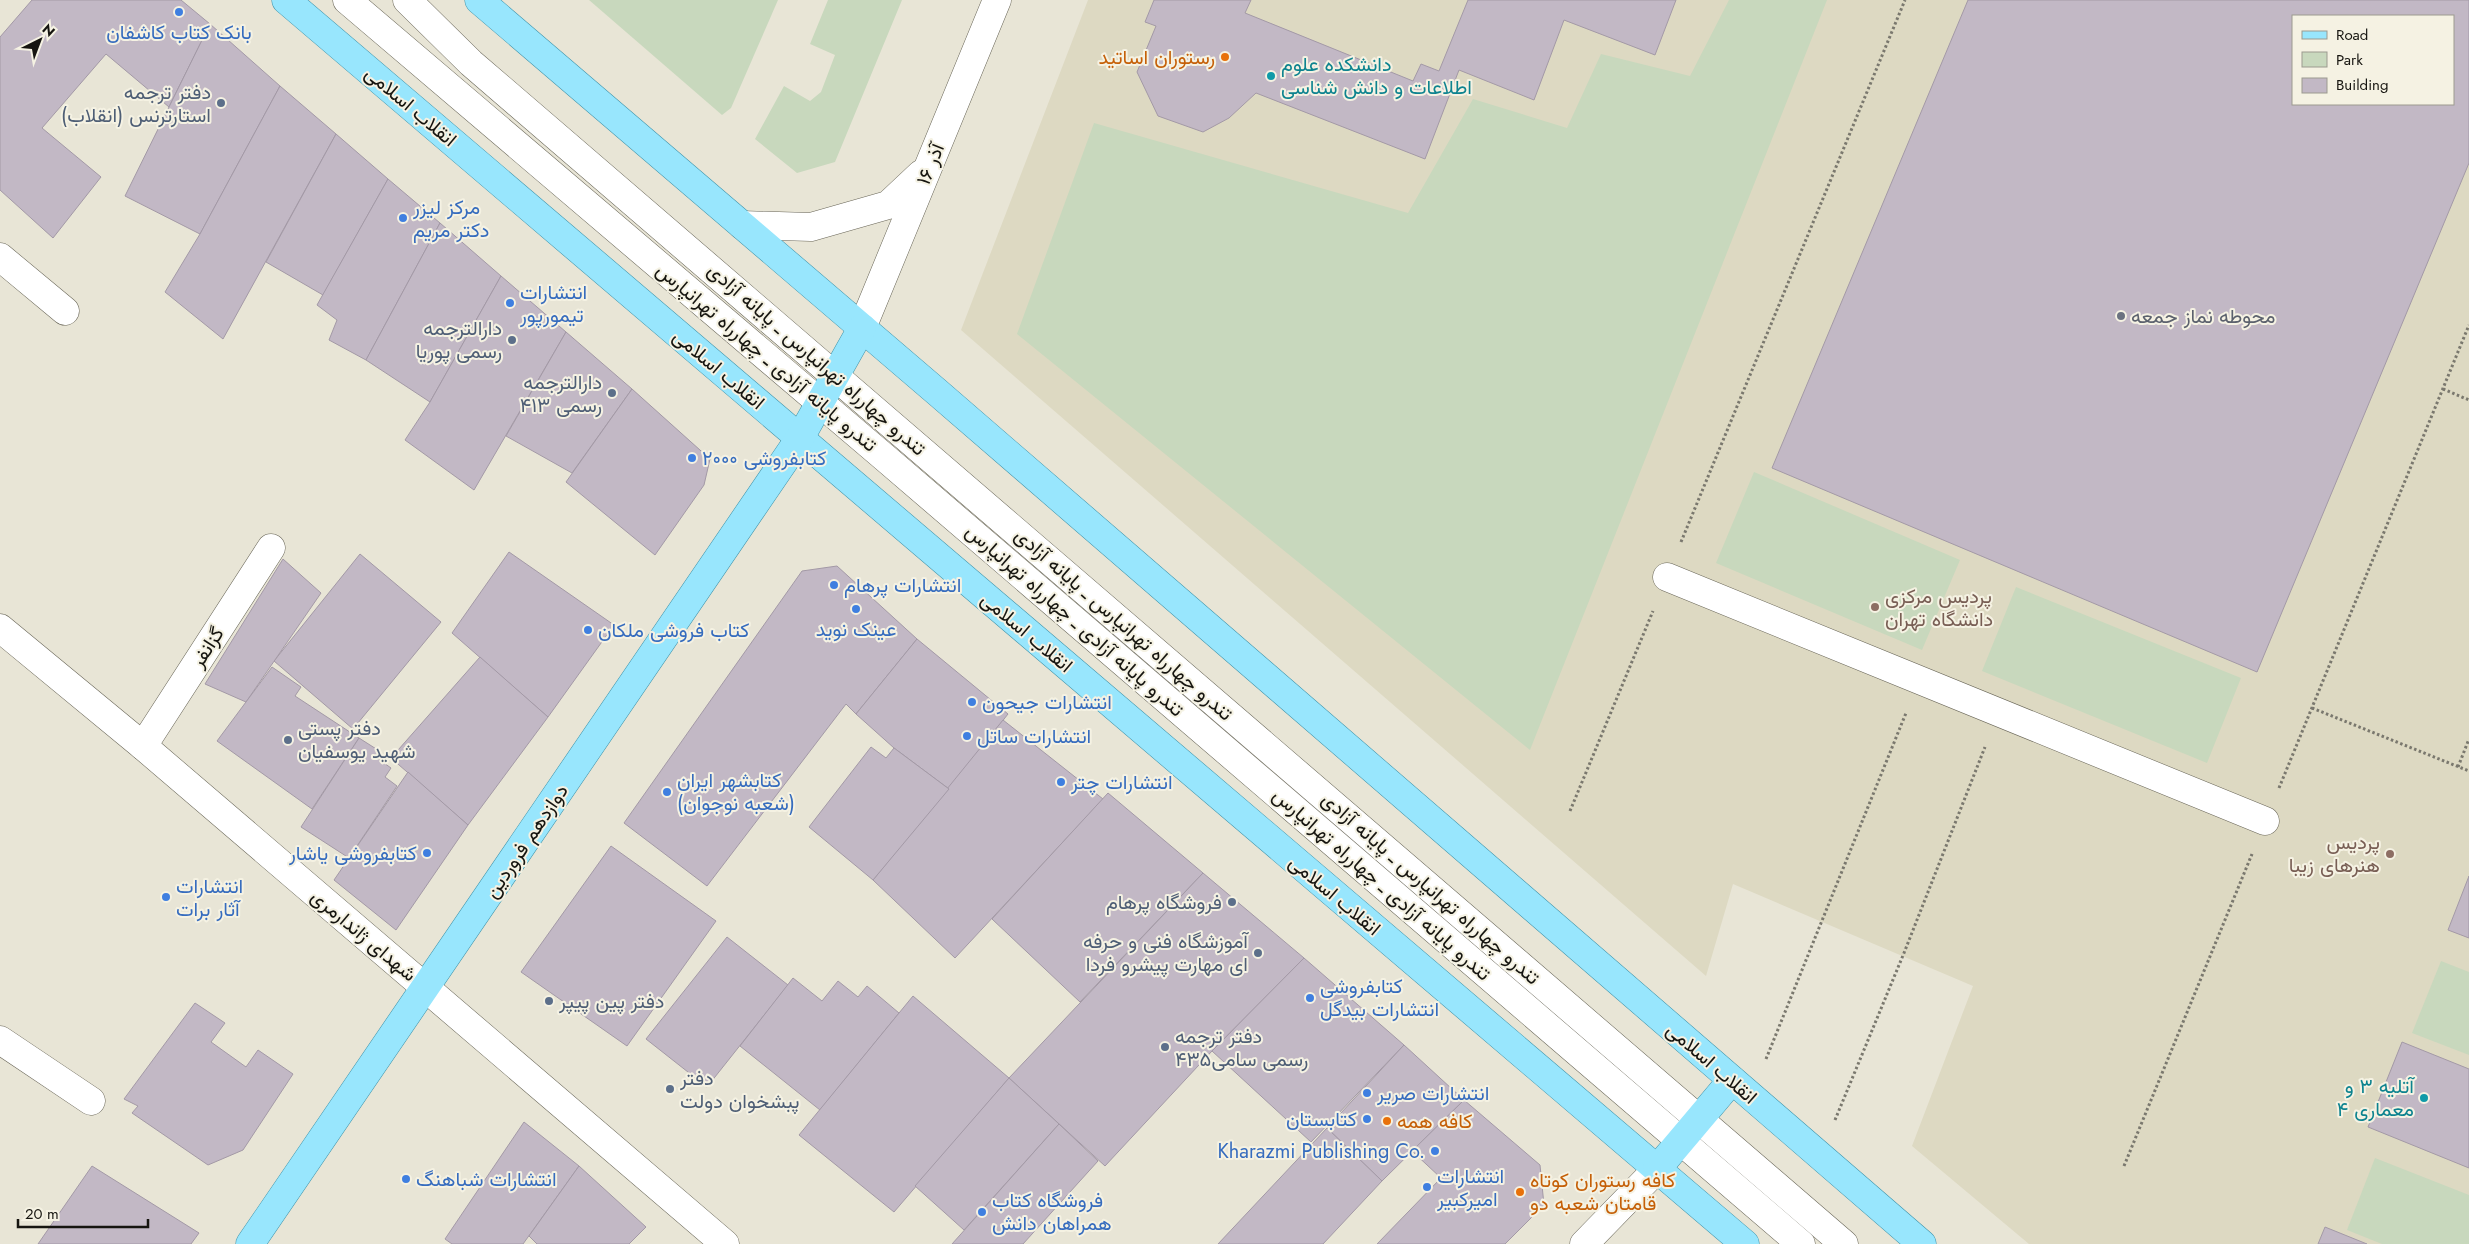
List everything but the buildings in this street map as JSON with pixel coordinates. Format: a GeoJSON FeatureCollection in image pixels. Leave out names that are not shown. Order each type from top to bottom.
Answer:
{"type":"FeatureCollection","features":[{"type":"Feature","properties":{"kind":"main road","name":"انقلاب اسلامی"},"geometry":{"type":"LineString","coordinates":[[286,0],[1745,1244]]}},
{"type":"Feature","properties":{"kind":"main road","name":"انقلاب اسلامی"},"geometry":{"type":"LineString","coordinates":[[479,0],[862,328],[1922,1244]]}},
{"type":"Feature","properties":{"kind":"main road","name":"دوازدهم فروردین"},"geometry":{"type":"LineString","coordinates":[[250,1244],[800,438],[862,328]]}},
{"type":"Feature","properties":{"kind":"main road"},"geometry":{"type":"LineString","coordinates":[[1657,1169],[1699,1120],[1742,1089]]}},
{"type":"Feature","properties":{"kind":"street","name":"تندرو پایانه آزادی ـ چهارراه تهرانپارس"},"geometry":{"type":"LineString","coordinates":[[347,0],[820,402],[1800,1244]]}},
{"type":"Feature","properties":{"kind":"street","name":"تندرو چهارراه تهرانپارس ـ پایانه آزادی"},"geometry":{"type":"LineString","coordinates":[[408,0],[472,63],[1844,1244]]}},
{"type":"Feature","properties":{"kind":"street","name":"۱۶ آذر"},"geometry":{"type":"LineString","coordinates":[[862,328],[997,0]]}},
{"type":"Feature","properties":{"kind":"street"},"geometry":{"type":"LineString","coordinates":[[742,225],[811,227],[888,205],[928,168]]}},
{"type":"Feature","properties":{"kind":"street"},"geometry":{"type":"LineString","coordinates":[[0,257],[65,311]]}},
{"type":"Feature","properties":{"kind":"street","name":"گزانفر"},"geometry":{"type":"LineString","coordinates":[[143,746],[272,548]]}},
{"type":"Feature","properties":{"kind":"street"},"geometry":{"type":"LineString","coordinates":[[1667,577],[2265,821]]}},
{"type":"Feature","properties":{"kind":"street","name":"شهدای ژاندارمری"},"geometry":{"type":"LineString","coordinates":[[0,628],[143,746],[725,1244]]}},
{"type":"Feature","properties":{"kind":"street"},"geometry":{"type":"LineString","coordinates":[[0,1040],[91,1101]]}},
{"type":"Feature","properties":{"kind":"street"},"geometry":{"type":"LineString","coordinates":[[1584,1244],[1657,1169]]}},
{"type":"Feature","properties":{"kind":"path"},"geometry":{"type":"LineString","coordinates":[[1570,811],[1905,0]]}},
{"type":"Feature","properties":{"kind":"path"},"geometry":{"type":"LineString","coordinates":[[2124,1166],[2469,325]]}},
{"type":"Feature","properties":{"kind":"path"},"geometry":{"type":"LineString","coordinates":[[2443,389],[2469,400]]}},
{"type":"Feature","properties":{"kind":"path"},"geometry":{"type":"LineString","coordinates":[[1742,1089],[1920,680]]}},
{"type":"Feature","properties":{"kind":"path"},"geometry":{"type":"LineString","coordinates":[[2312,708],[2469,772]]}},
{"type":"Feature","properties":{"kind":"path"},"geometry":{"type":"LineString","coordinates":[[1821,1157],[1904,953],[1998,712]]}},
{"type":"Feature","properties":{"kind":"path"},"geometry":{"type":"LineString","coordinates":[[2458,767],[2469,739]]}},
{"type":"Feature","properties":{"kind":"shaded area","name":"پردیس مرکزی دانشگاه‌ تهران"},"geometry":{"type":"Polygon","coordinates":[[[1088,0],[2469,0],[2469,1244],[2029,1244],[1912,1146],[1973,986],[1733,884],[1706,976],[961,330],[1088,0]]]}},
{"type":"Feature","properties":{"kind":"green space"},"geometry":{"type":"Polygon","coordinates":[[[589,0],[778,0],[731,108],[722,115],[589,0]]]}},
{"type":"Feature","properties":{"kind":"green space"},"geometry":{"type":"Polygon","coordinates":[[[828,0],[902,0],[835,162],[797,173],[755,139],[784,86],[810,101],[821,92],[835,55],[810,44],[828,0]]]}},
{"type":"Feature","properties":{"kind":"green space"},"geometry":{"type":"Polygon","coordinates":[[[1729,0],[1827,0],[1530,750],[1017,334],[1094,123],[1408,213],[1473,99],[1567,128],[1601,54],[1690,76],[1729,0]]]}},
{"type":"Feature","properties":{"kind":"green space"},"geometry":{"type":"Polygon","coordinates":[[[1754,472],[1960,560],[1922,650],[1716,563],[1754,472]]]}},
{"type":"Feature","properties":{"kind":"green space"},"geometry":{"type":"Polygon","coordinates":[[[2016,587],[2241,678],[2207,763],[1982,671],[2016,587]]]}},
{"type":"Feature","properties":{"kind":"green space"},"geometry":{"type":"Polygon","coordinates":[[[2441,961],[2469,972],[2469,1055],[2412,1033],[2441,961]]]}},
{"type":"Feature","properties":{"kind":"green space"},"geometry":{"type":"Polygon","coordinates":[[[2375,1158],[2469,1195],[2469,1244],[2382,1244],[2347,1230],[2375,1158]]]}},
{"type":"Feature","properties":{"kind":"place","name":"بانک کتاب کاشفان"},"geometry":{"type":"Point","coordinates":[179,12]}},
{"type":"Feature","properties":{"kind":"place","name":"رستوران اساتید"},"geometry":{"type":"Point","coordinates":[1225,57]}},
{"type":"Feature","properties":{"kind":"place","name":"دانشکده علوم اطلاعات و دانش شناسی"},"geometry":{"type":"Point","coordinates":[1271,76]}},
{"type":"Feature","properties":{"kind":"place","name":"دفتر ترجمه استارترنس (انقلاب)"},"geometry":{"type":"Point","coordinates":[221,103]}},
{"type":"Feature","properties":{"kind":"place","name":"مرکز لیزر دکتر مریم"},"geometry":{"type":"Point","coordinates":[403,218]}},
{"type":"Feature","properties":{"kind":"place","name":"انتشارات تیمورپور"},"geometry":{"type":"Point","coordinates":[510,303]}},
{"type":"Feature","properties":{"kind":"place","name":"محوطه نماز جمعه"},"geometry":{"type":"Point","coordinates":[2121,316]}},
{"type":"Feature","properties":{"kind":"place","name":"دارالترجمه رسمی پوریا"},"geometry":{"type":"Point","coordinates":[512,340]}},
{"type":"Feature","properties":{"kind":"place","name":"دارالترجمه رسمی ۴۱۳"},"geometry":{"type":"Point","coordinates":[612,393]}},
{"type":"Feature","properties":{"kind":"place","name":"کتابفروشی ۲۰۰۰"},"geometry":{"type":"Point","coordinates":[692,458]}},
{"type":"Feature","properties":{"kind":"place","name":"انتشارات پرهام"},"geometry":{"type":"Point","coordinates":[834,585]}},
{"type":"Feature","properties":{"kind":"place","name":"پردیس مرکزی دانشگاه‌ تهران"},"geometry":{"type":"Point","coordinates":[1875,607]}},
{"type":"Feature","properties":{"kind":"place","name":"عینک نوید"},"geometry":{"type":"Point","coordinates":[856,609]}},
{"type":"Feature","properties":{"kind":"place","name":"کتاب فروشی ملکان"},"geometry":{"type":"Point","coordinates":[588,630]}},
{"type":"Feature","properties":{"kind":"place","name":"انتشارات جیحون"},"geometry":{"type":"Point","coordinates":[972,702]}},
{"type":"Feature","properties":{"kind":"place","name":"انتشارات ساتل"},"geometry":{"type":"Point","coordinates":[967,736]}},
{"type":"Feature","properties":{"kind":"place","name":"دفتر پستی شهید یوسفیان"},"geometry":{"type":"Point","coordinates":[288,740]}},
{"type":"Feature","properties":{"kind":"place","name":"انتشارات چتر"},"geometry":{"type":"Point","coordinates":[1061,782]}},
{"type":"Feature","properties":{"kind":"place","name":"کتابشهر ایران (شعبه نوجوان)"},"geometry":{"type":"Point","coordinates":[667,792]}},
{"type":"Feature","properties":{"kind":"place","name":"کتابفروشی یاشار"},"geometry":{"type":"Point","coordinates":[427,853]}},
{"type":"Feature","properties":{"kind":"place","name":"پردیس هنرهای زیبا"},"geometry":{"type":"Point","coordinates":[2390,854]}},
{"type":"Feature","properties":{"kind":"place","name":"انتشارات آثار برات"},"geometry":{"type":"Point","coordinates":[166,897]}},
{"type":"Feature","properties":{"kind":"place","name":"فروشگاه پرهام"},"geometry":{"type":"Point","coordinates":[1232,902]}},
{"type":"Feature","properties":{"kind":"place","name":"آموزشگاه فنی و حرفه ای مهارت پیشرو فردا"},"geometry":{"type":"Point","coordinates":[1258,953]}},
{"type":"Feature","properties":{"kind":"place","name":"کتابفروشی انتشارات بیدگل"},"geometry":{"type":"Point","coordinates":[1310,998]}},
{"type":"Feature","properties":{"kind":"place","name":"دفتر پین پیپر"},"geometry":{"type":"Point","coordinates":[549,1001]}},
{"type":"Feature","properties":{"kind":"place","name":"دفتر ترجمه رسمی سامی۴۳۵"},"geometry":{"type":"Point","coordinates":[1165,1047]}},
{"type":"Feature","properties":{"kind":"place","name":"دفتر پبشخوان دولت"},"geometry":{"type":"Point","coordinates":[670,1089]}},
{"type":"Feature","properties":{"kind":"place","name":"انتشارات صریر"},"geometry":{"type":"Point","coordinates":[1367,1093]}},
{"type":"Feature","properties":{"kind":"place","name":"آتلیه ۳ و ۴ معماری"},"geometry":{"type":"Point","coordinates":[2424,1098]}},
{"type":"Feature","properties":{"kind":"place","name":"کتابستان"},"geometry":{"type":"Point","coordinates":[1367,1119]}},
{"type":"Feature","properties":{"kind":"place","name":"کافه همه"},"geometry":{"type":"Point","coordinates":[1387,1121]}},
{"type":"Feature","properties":{"kind":"place","name":"Kharazmi Publishing Co."},"geometry":{"type":"Point","coordinates":[1435,1151]}},
{"type":"Feature","properties":{"kind":"place","name":"انتشارات شباهنگ"},"geometry":{"type":"Point","coordinates":[406,1179]}},
{"type":"Feature","properties":{"kind":"place","name":"انتشارات امیرکبیر"},"geometry":{"type":"Point","coordinates":[1427,1187]}},
{"type":"Feature","properties":{"kind":"place","name":"کافه رستوران کوتاه قامتان شعبه دو"},"geometry":{"type":"Point","coordinates":[1520,1192]}},
{"type":"Feature","properties":{"kind":"place","name":"فروشگاه کتاب همراهان دانش"},"geometry":{"type":"Point","coordinates":[982,1212]}}]}
